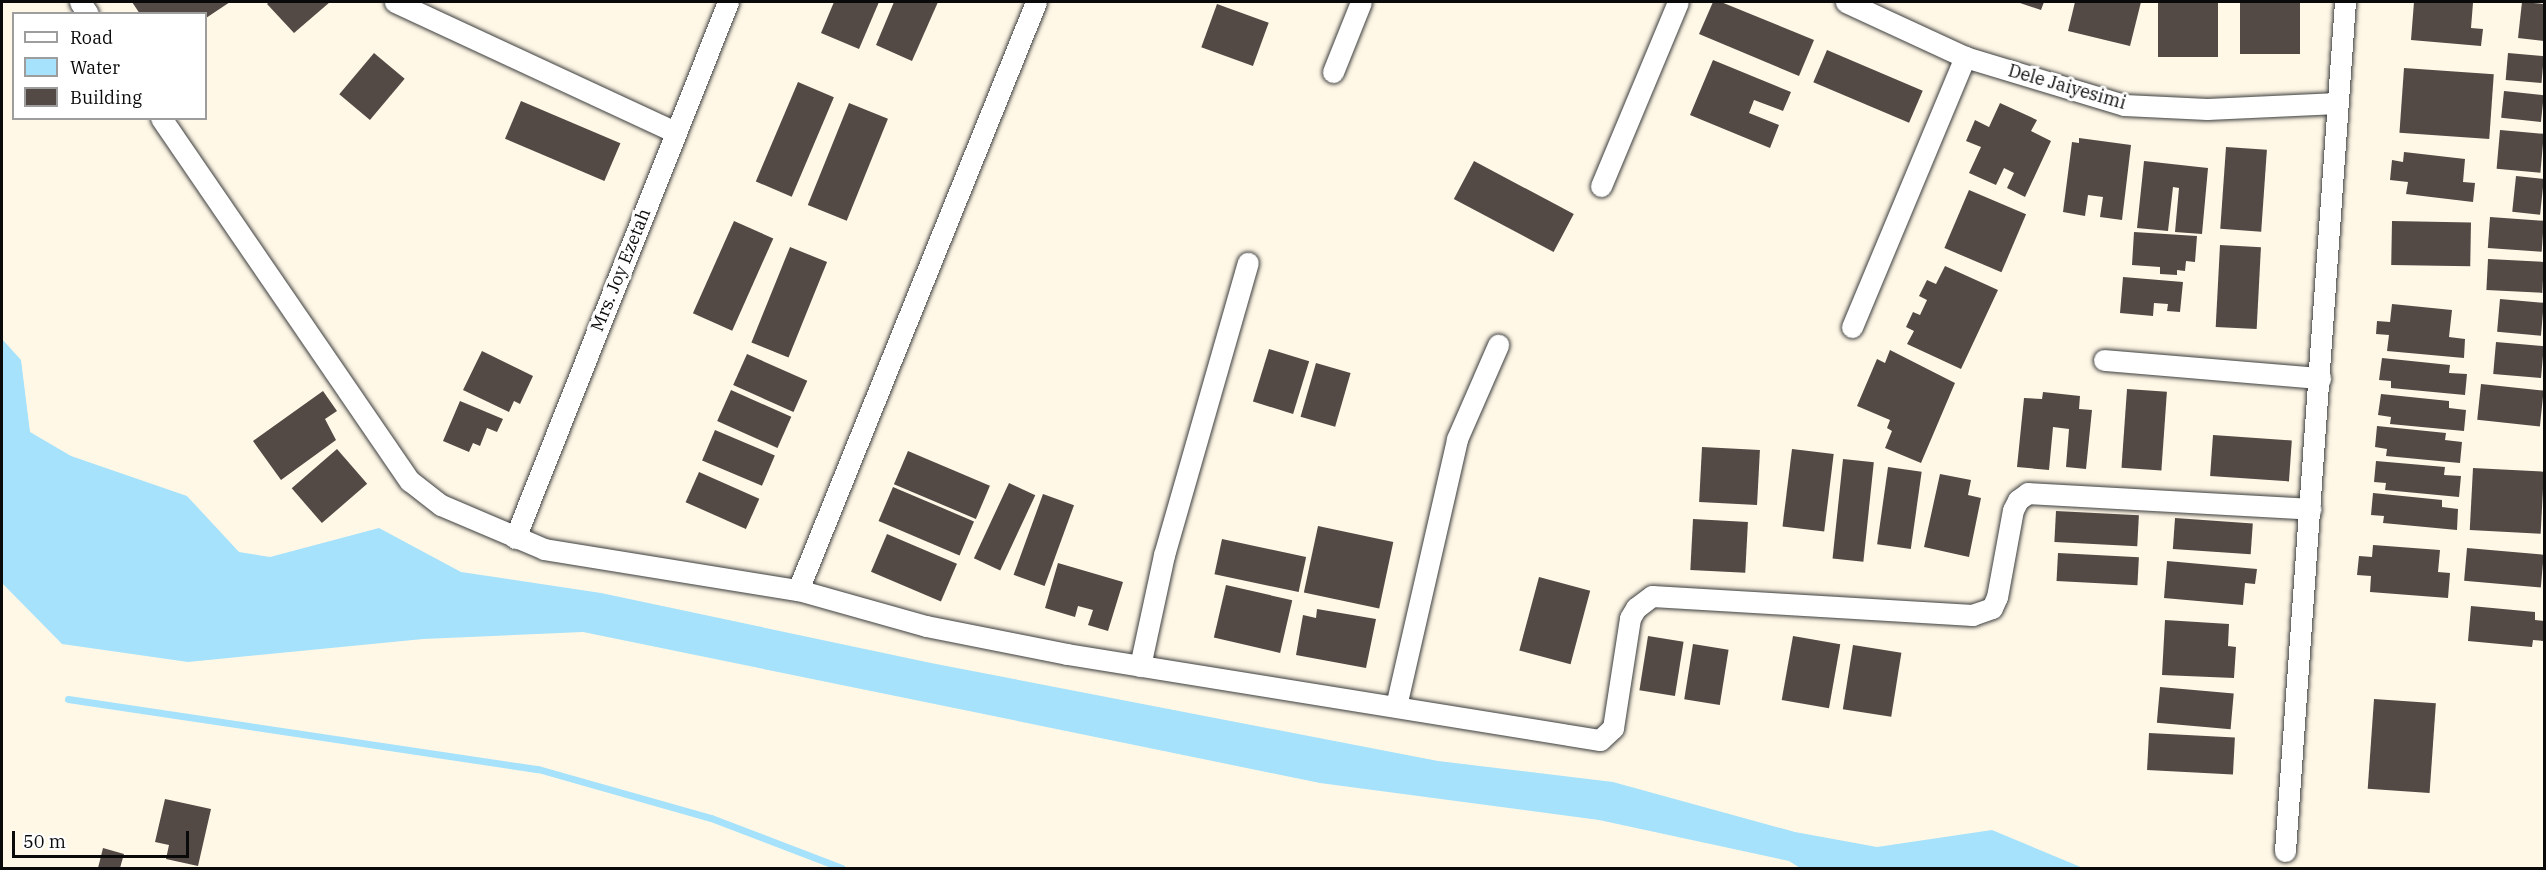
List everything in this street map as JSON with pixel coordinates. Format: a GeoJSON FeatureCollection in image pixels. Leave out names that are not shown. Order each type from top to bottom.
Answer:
{"type":"FeatureCollection","features":[{"type":"Feature","properties":{"kind":"street"},"geometry":{"type":"LineString","coordinates":[[395,2],[675,132]]}},
{"type":"Feature","properties":{"kind":"street","name":"Mrs. Joy Ezetah"},"geometry":{"type":"LineString","coordinates":[[515,538],[728,2]]}},
{"type":"Feature","properties":{"kind":"street"},"geometry":{"type":"LineString","coordinates":[[798,590],[1036,2]]}},
{"type":"Feature","properties":{"kind":"street"},"geometry":{"type":"LineString","coordinates":[[1333,72],[1361,2]]}},
{"type":"Feature","properties":{"kind":"street"},"geometry":{"type":"LineString","coordinates":[[1601,186],[1678,2]]}},
{"type":"Feature","properties":{"kind":"street","name":"Dele Jaiyesimi"},"geometry":{"type":"LineString","coordinates":[[1846,2],[1965,57],[2124,105],[2207,109],[2338,103]]}},
{"type":"Feature","properties":{"kind":"street"},"geometry":{"type":"LineString","coordinates":[[2285,851],[2311,509],[2345,2]]}},
{"type":"Feature","properties":{"kind":"street"},"geometry":{"type":"LineString","coordinates":[[1852,327],[1965,57]]}},
{"type":"Feature","properties":{"kind":"street"},"geometry":{"type":"LineString","coordinates":[[162,120],[410,481],[441,506],[544,549],[798,590],[927,626],[1140,666],[1600,740],[1613,728],[1630,618],[1636,608],[1652,597],[1972,615],[1992,608],[1997,597],[2013,510],[2028,493],[2311,509]]}},
{"type":"Feature","properties":{"kind":"street"},"geometry":{"type":"LineString","coordinates":[[1140,666],[1164,555],[1248,263]]}},
{"type":"Feature","properties":{"kind":"street"},"geometry":{"type":"LineString","coordinates":[[1396,706],[1457,439],[1498,345]]}},
{"type":"Feature","properties":{"kind":"street"},"geometry":{"type":"LineString","coordinates":[[2104,360],[2320,378]]}},
{"type":"Feature","properties":{"kind":"water"},"geometry":{"type":"Polygon","coordinates":[[[2,339],[21,360],[30,432],[71,456],[187,496],[239,552],[270,557],[379,528],[461,572],[601,593],[931,663],[1438,761],[1613,782],[1795,832],[1877,847],[1992,830],[2083,868],[1800,868],[1789,861],[1599,820],[1320,783],[583,632],[423,639],[188,662],[62,644],[2,583],[2,339]]]}},
{"type":"Feature","properties":{"kind":"building"},"geometry":{"type":"Polygon","coordinates":[[[132,2],[230,2],[207,17],[207,12],[139,12],[132,2]]]}},
{"type":"Feature","properties":{"kind":"building"},"geometry":{"type":"Polygon","coordinates":[[[269,2],[330,2],[294,33],[267,4],[269,2]]]}},
{"type":"Feature","properties":{"kind":"building"},"geometry":{"type":"Polygon","coordinates":[[[834,2],[879,2],[859,49],[821,33],[834,2]]]}},
{"type":"Feature","properties":{"kind":"building"},"geometry":{"type":"Polygon","coordinates":[[[894,2],[938,2],[912,61],[876,45],[894,2]]]}},
{"type":"Feature","properties":{"kind":"building"},"geometry":{"type":"Polygon","coordinates":[[[1713,2],[1721,2],[1814,40],[1799,76],[1699,34],[1713,2]]]}},
{"type":"Feature","properties":{"kind":"building"},"geometry":{"type":"Polygon","coordinates":[[[2017,2],[2044,2],[2041,10],[2017,2]]]}},
{"type":"Feature","properties":{"kind":"building"},"geometry":{"type":"Polygon","coordinates":[[[2075,2],[2141,2],[2130,46],[2068,31],[2075,2]]]}},
{"type":"Feature","properties":{"kind":"building"},"geometry":{"type":"Polygon","coordinates":[[[2158,2],[2218,2],[2218,57],[2158,57],[2158,2]]]}},
{"type":"Feature","properties":{"kind":"building"},"geometry":{"type":"Polygon","coordinates":[[[2240,2],[2300,2],[2300,54],[2240,54],[2240,2]]]}},
{"type":"Feature","properties":{"kind":"building"},"geometry":{"type":"Polygon","coordinates":[[[2414,2],[2473,3],[2471,28],[2483,29],[2481,46],[2411,40],[2414,2]]]}},
{"type":"Feature","properties":{"kind":"building"},"geometry":{"type":"Polygon","coordinates":[[[2522,2],[2544,4],[2544,41],[2518,38],[2522,2]]]}},
{"type":"Feature","properties":{"kind":"building"},"geometry":{"type":"Polygon","coordinates":[[[1217,4],[1269,23],[1253,66],[1201,47],[1217,4]]]}},
{"type":"Feature","properties":{"kind":"building"},"geometry":{"type":"Polygon","coordinates":[[[1827,50],[1923,91],[1909,123],[1813,82],[1827,50]]]}},
{"type":"Feature","properties":{"kind":"building"},"geometry":{"type":"Polygon","coordinates":[[[374,53],[405,79],[370,120],[339,94],[374,53]]]}},
{"type":"Feature","properties":{"kind":"building"},"geometry":{"type":"Polygon","coordinates":[[[2508,53],[2544,56],[2542,83],[2506,80],[2508,53]]]}},
{"type":"Feature","properties":{"kind":"building"},"geometry":{"type":"Polygon","coordinates":[[[1713,60],[1791,92],[1783,111],[1754,100],[1749,113],[1779,125],[1770,148],[1690,115],[1713,60]]]}},
{"type":"Feature","properties":{"kind":"building"},"geometry":{"type":"Polygon","coordinates":[[[2404,68],[2494,74],[2489,139],[2399,133],[2404,68]]]}},
{"type":"Feature","properties":{"kind":"building"},"geometry":{"type":"Polygon","coordinates":[[[798,82],[834,97],[792,197],[756,181],[798,82]]]}},
{"type":"Feature","properties":{"kind":"building"},"geometry":{"type":"Polygon","coordinates":[[[2504,91],[2544,95],[2541,122],[2501,118],[2504,91]]]}},
{"type":"Feature","properties":{"kind":"building"},"geometry":{"type":"Polygon","coordinates":[[[521,101],[620,143],[604,181],[505,139],[521,101]]]}},
{"type":"Feature","properties":{"kind":"building"},"geometry":{"type":"Polygon","coordinates":[[[849,103],[888,119],[847,221],[808,205],[849,103]]]}},
{"type":"Feature","properties":{"kind":"building"},"geometry":{"type":"Polygon","coordinates":[[[2000,103],[2037,120],[2031,131],[2051,141],[2025,197],[2007,188],[2014,173],[2004,168],[1996,185],[1969,173],[1981,147],[1966,141],[1975,120],[1989,127],[2000,103]]]}},
{"type":"Feature","properties":{"kind":"building"},"geometry":{"type":"Polygon","coordinates":[[[2500,130],[2544,134],[2540,173],[2497,169],[2500,130]]]}},
{"type":"Feature","properties":{"kind":"building"},"geometry":{"type":"Polygon","coordinates":[[[2079,138],[2131,145],[2122,220],[2100,217],[2103,197],[2088,195],[2085,216],[2063,212],[2072,142],[2079,143],[2079,138]]]}},
{"type":"Feature","properties":{"kind":"building"},"geometry":{"type":"Polygon","coordinates":[[[2226,147],[2267,150],[2261,232],[2220,229],[2226,147]]]}},
{"type":"Feature","properties":{"kind":"building"},"geometry":{"type":"Polygon","coordinates":[[[2404,152],[2465,159],[2463,182],[2475,183],[2473,202],[2406,194],[2408,182],[2390,180],[2392,160],[2403,162],[2404,152]]]}},
{"type":"Feature","properties":{"kind":"building"},"geometry":{"type":"Polygon","coordinates":[[[1474,161],[1574,214],[1554,252],[1454,199],[1474,161]]]}},
{"type":"Feature","properties":{"kind":"building"},"geometry":{"type":"Polygon","coordinates":[[[2144,161],[2208,168],[2202,234],[2175,232],[2179,188],[2173,187],[2168,231],[2137,228],[2144,161]]]}},
{"type":"Feature","properties":{"kind":"building"},"geometry":{"type":"Polygon","coordinates":[[[2516,176],[2544,179],[2540,215],[2512,212],[2516,176]]]}},
{"type":"Feature","properties":{"kind":"building"},"geometry":{"type":"Polygon","coordinates":[[[1969,190],[2026,214],[2001,272],[1944,248],[1969,190]]]}},
{"type":"Feature","properties":{"kind":"building"},"geometry":{"type":"Polygon","coordinates":[[[2490,217],[2544,221],[2542,252],[2488,248],[2490,217]]]}},
{"type":"Feature","properties":{"kind":"building"},"geometry":{"type":"Polygon","coordinates":[[[734,221],[773,238],[732,331],[693,313],[734,221]]]}},
{"type":"Feature","properties":{"kind":"building"},"geometry":{"type":"Polygon","coordinates":[[[2392,221],[2471,222],[2470,266],[2391,265],[2392,221]]]}},
{"type":"Feature","properties":{"kind":"building"},"geometry":{"type":"Polygon","coordinates":[[[2134,232],[2197,236],[2195,262],[2186,261],[2185,271],[2177,270],[2177,275],[2160,274],[2160,267],[2132,265],[2134,232]]]}},
{"type":"Feature","properties":{"kind":"building"},"geometry":{"type":"Polygon","coordinates":[[[2220,245],[2261,247],[2257,329],[2216,327],[2220,245]]]}},
{"type":"Feature","properties":{"kind":"building"},"geometry":{"type":"Polygon","coordinates":[[[790,247],[827,262],[789,357],[751,342],[790,247]]]}},
{"type":"Feature","properties":{"kind":"building"},"geometry":{"type":"Polygon","coordinates":[[[2488,259],[2544,262],[2542,293],[2486,290],[2488,259]]]}},
{"type":"Feature","properties":{"kind":"building"},"geometry":{"type":"Polygon","coordinates":[[[1945,266],[1998,290],[1961,369],[1907,344],[1914,331],[1906,327],[1913,312],[1920,315],[1927,300],[1919,296],[1927,280],[1936,284],[1945,266]]]}},
{"type":"Feature","properties":{"kind":"building"},"geometry":{"type":"Polygon","coordinates":[[[2123,277],[2183,282],[2180,312],[2167,311],[2168,304],[2154,303],[2153,316],[2120,313],[2123,277]]]}},
{"type":"Feature","properties":{"kind":"building"},"geometry":{"type":"Polygon","coordinates":[[[2500,299],[2544,303],[2541,336],[2497,332],[2500,299]]]}},
{"type":"Feature","properties":{"kind":"building"},"geometry":{"type":"Polygon","coordinates":[[[2392,304],[2452,310],[2449,337],[2465,339],[2464,358],[2387,351],[2389,335],[2376,334],[2377,321],[2390,322],[2392,304]]]}},
{"type":"Feature","properties":{"kind":"building"},"geometry":{"type":"Polygon","coordinates":[[[2496,342],[2544,346],[2541,378],[2493,374],[2496,342]]]}},
{"type":"Feature","properties":{"kind":"building"},"geometry":{"type":"Polygon","coordinates":[[[1269,349],[1309,361],[1293,414],[1253,402],[1269,349]]]}},
{"type":"Feature","properties":{"kind":"building"},"geometry":{"type":"Polygon","coordinates":[[[1890,350],[1955,383],[1921,463],[1885,448],[1892,431],[1887,428],[1890,420],[1857,406],[1877,359],[1885,363],[1890,350]]]}},
{"type":"Feature","properties":{"kind":"building"},"geometry":{"type":"Polygon","coordinates":[[[482,351],[533,376],[520,404],[514,401],[509,412],[463,390],[482,351]]]}},
{"type":"Feature","properties":{"kind":"building"},"geometry":{"type":"Polygon","coordinates":[[[747,354],[807,381],[793,412],[733,385],[747,354]]]}},
{"type":"Feature","properties":{"kind":"building"},"geometry":{"type":"Polygon","coordinates":[[[2382,358],[2450,365],[2449,373],[2467,374],[2465,395],[2391,388],[2391,381],[2379,380],[2382,358]]]}},
{"type":"Feature","properties":{"kind":"building"},"geometry":{"type":"Polygon","coordinates":[[[1316,363],[1351,373],[1335,427],[1301,417],[1316,363]]]}},
{"type":"Feature","properties":{"kind":"building"},"geometry":{"type":"Polygon","coordinates":[[[2481,384],[2544,391],[2540,426],[2477,420],[2481,384]]]}},
{"type":"Feature","properties":{"kind":"building"},"geometry":{"type":"Polygon","coordinates":[[[2127,389],[2167,392],[2161,471],[2121,468],[2127,389]]]}},
{"type":"Feature","properties":{"kind":"building"},"geometry":{"type":"Polygon","coordinates":[[[731,390],[791,417],[777,448],[717,421],[731,390]]]}},
{"type":"Feature","properties":{"kind":"building"},"geometry":{"type":"Polygon","coordinates":[[[323,391],[337,411],[325,419],[336,440],[281,480],[253,441],[323,391]]]}},
{"type":"Feature","properties":{"kind":"building"},"geometry":{"type":"Polygon","coordinates":[[[2043,392],[2080,396],[2079,409],[2092,410],[2086,469],[2066,467],[2069,429],[2053,427],[2049,470],[2017,467],[2024,398],[2042,399],[2043,392]]]}},
{"type":"Feature","properties":{"kind":"building"},"geometry":{"type":"Polygon","coordinates":[[[2381,394],[2449,401],[2449,408],[2466,410],[2464,431],[2390,424],[2391,417],[2378,415],[2381,394]]]}},
{"type":"Feature","properties":{"kind":"building"},"geometry":{"type":"Polygon","coordinates":[[[460,401],[503,419],[497,432],[487,428],[480,446],[473,443],[469,452],[443,441],[460,401]]]}},
{"type":"Feature","properties":{"kind":"building"},"geometry":{"type":"Polygon","coordinates":[[[2377,426],[2446,433],[2445,440],[2462,442],[2460,463],[2386,456],[2387,449],[2375,447],[2377,426]]]}},
{"type":"Feature","properties":{"kind":"building"},"geometry":{"type":"Polygon","coordinates":[[[715,430],[775,455],[762,486],[702,460],[715,430]]]}},
{"type":"Feature","properties":{"kind":"building"},"geometry":{"type":"Polygon","coordinates":[[[2213,435],[2292,441],[2289,481],[2210,476],[2213,435]]]}},
{"type":"Feature","properties":{"kind":"building"},"geometry":{"type":"Polygon","coordinates":[[[1702,447],[1760,450],[1757,505],[1699,502],[1702,447]]]}},
{"type":"Feature","properties":{"kind":"building"},"geometry":{"type":"Polygon","coordinates":[[[337,449],[367,484],[322,523],[292,488],[337,449]]]}},
{"type":"Feature","properties":{"kind":"building"},"geometry":{"type":"Polygon","coordinates":[[[1792,449],[1834,454],[1824,532],[1782,526],[1792,449]]]}},
{"type":"Feature","properties":{"kind":"building"},"geometry":{"type":"Polygon","coordinates":[[[908,451],[990,486],[976,519],[894,484],[908,451]]]}},
{"type":"Feature","properties":{"kind":"building"},"geometry":{"type":"Polygon","coordinates":[[[1843,459],[1874,462],[1863,562],[1833,558],[1843,459]]]}},
{"type":"Feature","properties":{"kind":"building"},"geometry":{"type":"Polygon","coordinates":[[[2376,461],[2445,467],[2444,475],[2461,476],[2459,497],[2385,490],[2386,483],[2374,482],[2376,461]]]}},
{"type":"Feature","properties":{"kind":"building"},"geometry":{"type":"Polygon","coordinates":[[[1888,467],[1922,472],[1911,549],[1877,544],[1888,467]]]}},
{"type":"Feature","properties":{"kind":"building"},"geometry":{"type":"Polygon","coordinates":[[[2473,468],[2544,472],[2541,534],[2470,530],[2473,468]]]}},
{"type":"Feature","properties":{"kind":"building"},"geometry":{"type":"Polygon","coordinates":[[[699,472],[759,499],[746,529],[686,502],[699,472]]]}},
{"type":"Feature","properties":{"kind":"building"},"geometry":{"type":"Polygon","coordinates":[[[1940,474],[1971,480],[1968,495],[1981,498],[1969,557],[1924,547],[1940,474]]]}},
{"type":"Feature","properties":{"kind":"building"},"geometry":{"type":"Polygon","coordinates":[[[1009,483],[1035,495],[1000,570],[974,558],[1009,483]]]}},
{"type":"Feature","properties":{"kind":"building"},"geometry":{"type":"Polygon","coordinates":[[[893,487],[974,521],[960,555],[879,521],[893,487]]]}},
{"type":"Feature","properties":{"kind":"building"},"geometry":{"type":"Polygon","coordinates":[[[2373,493],[2442,500],[2442,507],[2458,509],[2457,530],[2383,523],[2384,516],[2371,515],[2373,493]]]}},
{"type":"Feature","properties":{"kind":"building"},"geometry":{"type":"Polygon","coordinates":[[[1043,494],[1074,505],[1045,586],[1014,575],[1043,494]]]}},
{"type":"Feature","properties":{"kind":"building"},"geometry":{"type":"Polygon","coordinates":[[[2056,511],[2139,515],[2137,546],[2054,542],[2056,511]]]}},
{"type":"Feature","properties":{"kind":"building"},"geometry":{"type":"Polygon","coordinates":[[[2175,518],[2253,523],[2251,554],[2173,549],[2175,518]]]}},
{"type":"Feature","properties":{"kind":"building"},"geometry":{"type":"Polygon","coordinates":[[[1693,519],[1748,522],[1745,573],[1690,570],[1693,519]]]}},
{"type":"Feature","properties":{"kind":"building"},"geometry":{"type":"Polygon","coordinates":[[[1318,526],[1393,542],[1379,609],[1304,593],[1318,526]]]}},
{"type":"Feature","properties":{"kind":"building"},"geometry":{"type":"Polygon","coordinates":[[[887,534],[957,564],[941,601],[871,572],[887,534]]]}},
{"type":"Feature","properties":{"kind":"building"},"geometry":{"type":"Polygon","coordinates":[[[1222,539],[1306,557],[1299,592],[1215,574],[1222,539]]]}},
{"type":"Feature","properties":{"kind":"building"},"geometry":{"type":"Polygon","coordinates":[[[2373,545],[2440,550],[2438,572],[2450,573],[2448,598],[2370,592],[2371,576],[2357,575],[2359,556],[2372,557],[2373,545]]]}},
{"type":"Feature","properties":{"kind":"building"},"geometry":{"type":"Polygon","coordinates":[[[2467,548],[2544,555],[2541,588],[2464,581],[2467,548]]]}},
{"type":"Feature","properties":{"kind":"building"},"geometry":{"type":"Polygon","coordinates":[[[2058,553],[2139,557],[2137,585],[2057,581],[2058,553]]]}},
{"type":"Feature","properties":{"kind":"building"},"geometry":{"type":"Polygon","coordinates":[[[2167,561],[2257,569],[2255,584],[2245,583],[2243,605],[2164,598],[2167,561]]]}},
{"type":"Feature","properties":{"kind":"building"},"geometry":{"type":"Polygon","coordinates":[[[1058,563],[1123,582],[1108,631],[1088,625],[1093,610],[1078,606],[1075,617],[1045,608],[1058,563]]]}},
{"type":"Feature","properties":{"kind":"building"},"geometry":{"type":"Polygon","coordinates":[[[1539,577],[1590,591],[1571,664],[1519,650],[1539,577]]]}},
{"type":"Feature","properties":{"kind":"building"},"geometry":{"type":"Polygon","coordinates":[[[1226,585],[1292,600],[1280,653],[1214,638],[1226,585]]]}},
{"type":"Feature","properties":{"kind":"building"},"geometry":{"type":"Polygon","coordinates":[[[2471,606],[2535,612],[2535,620],[2544,621],[2544,641],[2533,640],[2532,647],[2468,641],[2471,606]]]}},
{"type":"Feature","properties":{"kind":"building"},"geometry":{"type":"Polygon","coordinates":[[[1317,609],[1376,619],[1366,668],[1296,655],[1303,615],[1316,618],[1317,609]]]}},
{"type":"Feature","properties":{"kind":"building"},"geometry":{"type":"Polygon","coordinates":[[[2165,620],[2229,624],[2228,646],[2236,647],[2234,678],[2162,675],[2165,620]]]}},
{"type":"Feature","properties":{"kind":"building"},"geometry":{"type":"Polygon","coordinates":[[[1648,636],[1684,642],[1675,696],[1639,690],[1648,636]]]}},
{"type":"Feature","properties":{"kind":"building"},"geometry":{"type":"Polygon","coordinates":[[[1793,636],[1840,644],[1829,708],[1782,700],[1793,636]]]}},
{"type":"Feature","properties":{"kind":"building"},"geometry":{"type":"Polygon","coordinates":[[[1693,644],[1729,650],[1720,705],[1684,699],[1693,644]]]}},
{"type":"Feature","properties":{"kind":"building"},"geometry":{"type":"Polygon","coordinates":[[[1853,645],[1901,653],[1891,717],[1843,709],[1853,645]]]}},
{"type":"Feature","properties":{"kind":"building"},"geometry":{"type":"Polygon","coordinates":[[[2160,687],[2234,693],[2231,729],[2157,723],[2160,687]]]}},
{"type":"Feature","properties":{"kind":"building"},"geometry":{"type":"Polygon","coordinates":[[[2374,699],[2436,703],[2430,793],[2368,789],[2374,699]]]}},
{"type":"Feature","properties":{"kind":"building"},"geometry":{"type":"Polygon","coordinates":[[[2149,733],[2235,738],[2233,774],[2147,770],[2149,733]]]}},
{"type":"Feature","properties":{"kind":"building"},"geometry":{"type":"Polygon","coordinates":[[[165,799],[211,809],[198,866],[166,859],[169,845],[155,842],[165,799]]]}},
{"type":"Feature","properties":{"kind":"building"},"geometry":{"type":"Polygon","coordinates":[[[103,848],[124,854],[120,868],[98,868],[103,848]]]}},
{"type":"Feature","properties":{"kind":"waterway"},"geometry":{"type":"LineString","coordinates":[[68,699],[538,769],[711,818],[842,868]]}}]}
